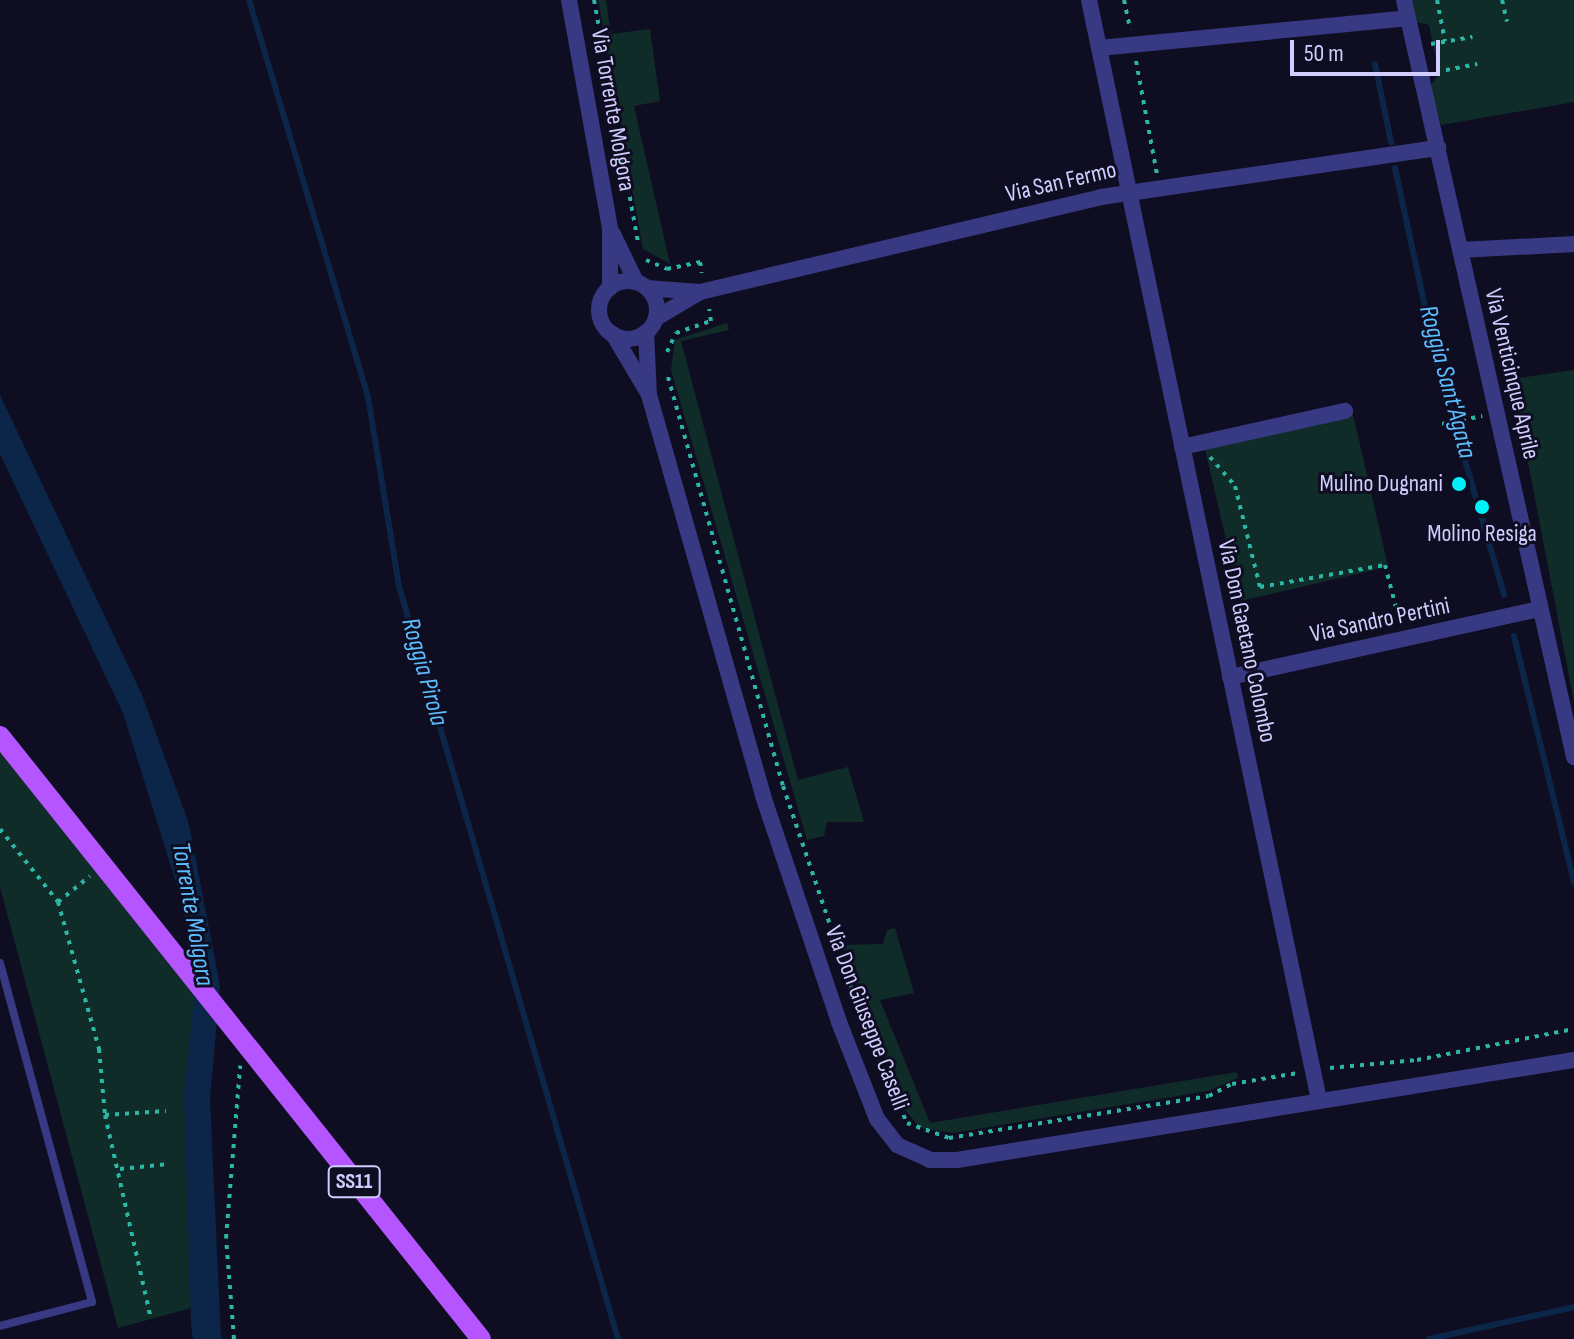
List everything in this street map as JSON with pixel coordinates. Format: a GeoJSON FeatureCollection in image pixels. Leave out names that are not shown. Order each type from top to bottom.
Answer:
{"type":"FeatureCollection","features":[{"type":"Feature","properties":{"kind":"main road"},"geometry":{"type":"LineString","coordinates":[[0,736],[102,865]]}},
{"type":"Feature","properties":{"kind":"main road","name":"SS11"},"geometry":{"type":"LineString","coordinates":[[102,865],[241,1043],[481,1339]]}},
{"type":"Feature","properties":{"kind":"street","name":"Via Torrente Molgora"},"geometry":{"type":"LineString","coordinates":[[569,0],[610,229],[610,288],[599,312],[613,334]]}},
{"type":"Feature","properties":{"kind":"street","name":"Via Don Gaetano Colombo"},"geometry":{"type":"LineString","coordinates":[[1089,0],[1319,1100]]}},
{"type":"Feature","properties":{"kind":"street","name":"Via Venticinque Aprile"},"geometry":{"type":"LineString","coordinates":[[1404,0],[1574,757]]}},
{"type":"Feature","properties":{"kind":"street"},"geometry":{"type":"LineString","coordinates":[[1099,48],[1408,18]]}},
{"type":"Feature","properties":{"kind":"street","name":"Via San Fermo"},"geometry":{"type":"LineString","coordinates":[[703,291],[1129,191],[1438,148]]}},
{"type":"Feature","properties":{"kind":"street","name":"Via Torrente Molgora"},"geometry":{"type":"LineString","coordinates":[[610,229],[642,285],[651,325]]}},
{"type":"Feature","properties":{"kind":"street"},"geometry":{"type":"LineString","coordinates":[[1460,250],[1574,244]]}},
{"type":"Feature","properties":{"kind":"street"},"geometry":{"type":"LineString","coordinates":[[610,288],[642,285],[703,291]]}},
{"type":"Feature","properties":{"kind":"street"},"geometry":{"type":"LineString","coordinates":[[613,334],[651,325],[703,291]]}},
{"type":"Feature","properties":{"kind":"street","name":"Via Don Giuseppe Caselli"},"geometry":{"type":"LineString","coordinates":[[649,395],[651,325]]}},
{"type":"Feature","properties":{"kind":"street","name":"Via Don Giuseppe Caselli"},"geometry":{"type":"LineString","coordinates":[[613,334],[649,395],[763,796],[839,1022],[893,1141],[945,1161],[1569,1057]]}},
{"type":"Feature","properties":{"kind":"street"},"geometry":{"type":"LineString","coordinates":[[1182,447],[1345,411]]}},
{"type":"Feature","properties":{"kind":"street","name":"Via Sandro Pertini"},"geometry":{"type":"LineString","coordinates":[[1230,677],[1540,609]]}},
{"type":"Feature","properties":{"kind":"lane"},"geometry":{"type":"LineString","coordinates":[[0,963],[92,1302],[0,1326]]}},
{"type":"Feature","properties":{"kind":"path"},"geometry":{"type":"LineString","coordinates":[[594,0],[639,251],[659,268],[700,262],[711,321],[674,335],[666,365],[783,786],[860,1014],[907,1123],[944,1139],[1209,1096],[1232,1084],[1431,1057],[1574,1029]]}},
{"type":"Feature","properties":{"kind":"path"},"geometry":{"type":"LineString","coordinates":[[1437,0],[1445,41]]}},
{"type":"Feature","properties":{"kind":"path"},"geometry":{"type":"LineString","coordinates":[[1502,0],[1507,21]]}},
{"type":"Feature","properties":{"kind":"path"},"geometry":{"type":"LineString","coordinates":[[1415,47],[1472,37]]}},
{"type":"Feature","properties":{"kind":"path"},"geometry":{"type":"LineString","coordinates":[[1421,75],[1477,64]]}},
{"type":"Feature","properties":{"kind":"path"},"geometry":{"type":"LineString","coordinates":[[1442,424],[1466,419]]}},
{"type":"Feature","properties":{"kind":"path"},"geometry":{"type":"LineString","coordinates":[[0,829],[58,902],[99,1049],[105,1115],[150,1315]]}},
{"type":"Feature","properties":{"kind":"path"},"geometry":{"type":"LineString","coordinates":[[58,902],[102,865]]}},
{"type":"Feature","properties":{"kind":"path"},"geometry":{"type":"LineString","coordinates":[[234,1339],[226,1238],[241,1043]]}},
{"type":"Feature","properties":{"kind":"path"},"geometry":{"type":"LineString","coordinates":[[105,1115],[166,1111]]}},
{"type":"Feature","properties":{"kind":"path"},"geometry":{"type":"LineString","coordinates":[[119,1169],[169,1164]]}},
{"type":"Feature","properties":{"kind":"green space"},"geometry":{"type":"Polygon","coordinates":[[[598,0],[606,0],[611,34],[650,29],[660,101],[634,106],[670,264],[643,249],[598,0]]]}},
{"type":"Feature","properties":{"kind":"green space"},"geometry":{"type":"Polygon","coordinates":[[[1412,0],[1574,0],[1574,102],[1441,125],[1430,87],[1439,73],[1429,25],[1417,22],[1412,0]]]}},
{"type":"Feature","properties":{"kind":"green space"},"geometry":{"type":"Polygon","coordinates":[[[727,323],[729,330],[681,341],[798,780],[848,767],[864,822],[827,822],[824,836],[807,840],[671,370],[675,340],[727,323]]]}},
{"type":"Feature","properties":{"kind":"green space"},"geometry":{"type":"Polygon","coordinates":[[[1574,370],[1574,702],[1512,379],[1574,370]]]}},
{"type":"Feature","properties":{"kind":"green space"},"geometry":{"type":"Polygon","coordinates":[[[1352,410],[1388,567],[1240,601],[1204,444],[1352,410]]]}},
{"type":"Feature","properties":{"kind":"green space"},"geometry":{"type":"Polygon","coordinates":[[[0,735],[203,994],[206,1304],[118,1328],[0,887],[0,735]]]}},
{"type":"Feature","properties":{"kind":"green space"},"geometry":{"type":"Polygon","coordinates":[[[895,928],[914,993],[880,1000],[930,1123],[1237,1072],[1238,1078],[1208,1091],[953,1133],[920,1128],[901,1105],[842,945],[883,944],[887,930],[895,928]]]}},
{"type":"Feature","properties":{"kind":"water","name":"Torrente Molgora"},"geometry":{"type":"Polygon","coordinates":[[[0,395],[142,695],[189,824],[220,986],[210,1099],[221,1339],[193,1339],[191,1325],[184,1093],[194,998],[183,905],[123,713],[0,454],[0,395]]]}},
{"type":"Feature","properties":{"kind":"waterway","name":"Roggia Pirola"},"geometry":{"type":"LineString","coordinates":[[249,0],[368,397],[399,586],[618,1339]]}},
{"type":"Feature","properties":{"kind":"waterway","name":"Roggia Sant'Agata"},"geometry":{"type":"LineString","coordinates":[[1375,64],[1391,142]]}},
{"type":"Feature","properties":{"kind":"waterway","name":"Roggia Sant'Agata"},"geometry":{"type":"LineString","coordinates":[[1395,168],[1439,371],[1504,595]]}},
{"type":"Feature","properties":{"kind":"waterway","name":"Roggia Sant'Agata"},"geometry":{"type":"LineString","coordinates":[[1514,636],[1574,883]]}},
{"type":"Feature","properties":{"kind":"waterway","name":"Roggia Sant'Agata"},"geometry":{"type":"LineString","coordinates":[[1429,1339],[1574,1307]]}},
{"type":"Feature","properties":{"kind":"place","name":"Mulino Dugnani"},"geometry":{"type":"Point","coordinates":[1459,484]}},
{"type":"Feature","properties":{"kind":"place","name":"Molino Resiga"},"geometry":{"type":"Point","coordinates":[1482,507]}}]}
